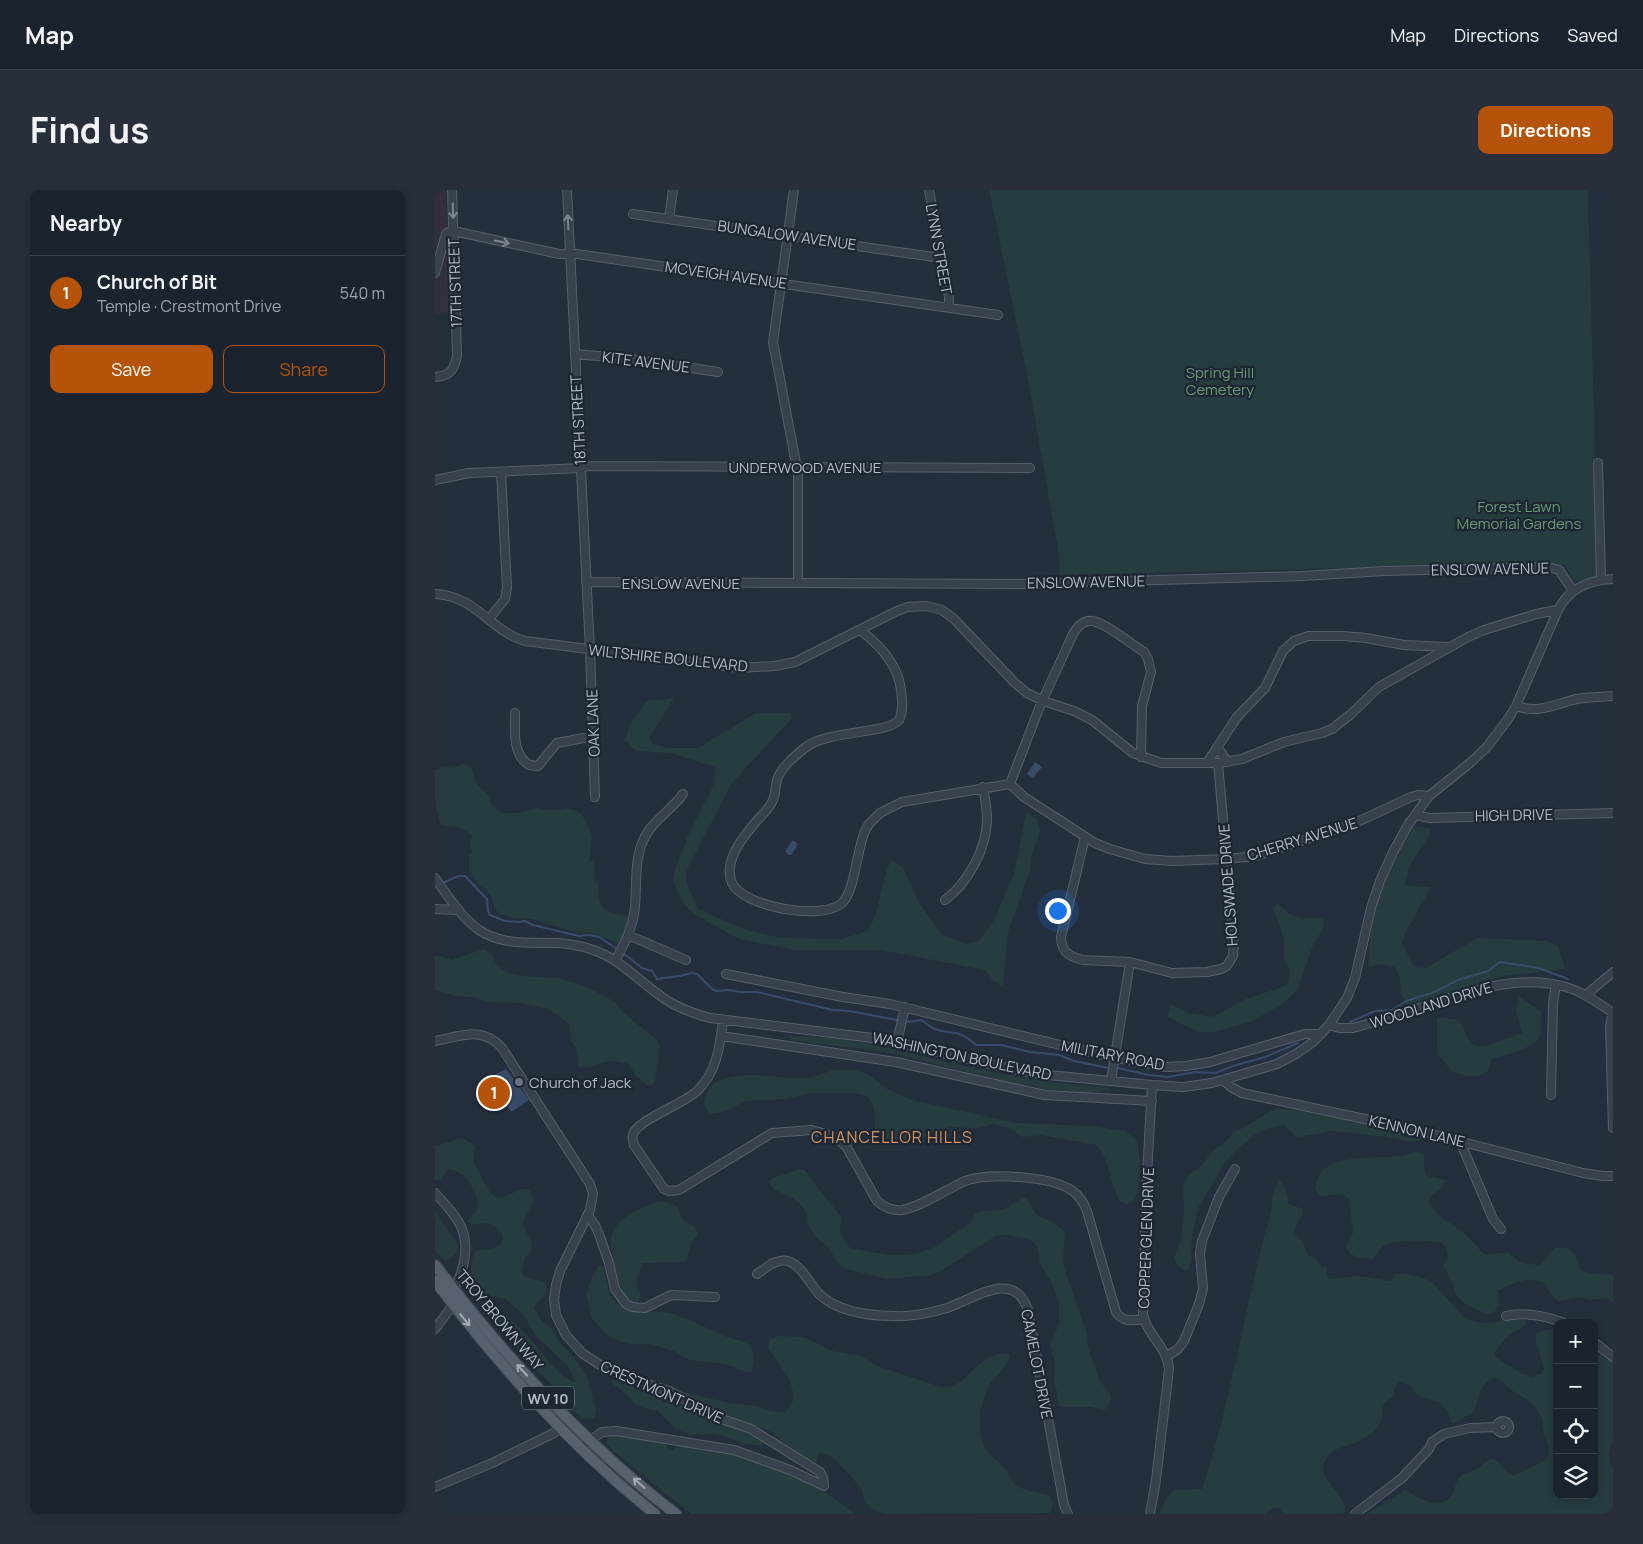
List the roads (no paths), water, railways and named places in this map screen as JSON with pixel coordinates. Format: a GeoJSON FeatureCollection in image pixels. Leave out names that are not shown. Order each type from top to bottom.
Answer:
{"type":"FeatureCollection","features":[{"type":"Feature","properties":{"kind":"main road","name":"TROY BROWN WAY"},"geometry":{"type":"LineString","coordinates":[[435,1265],[496,1342],[571,1421],[657,1499],[677,1514]]}},
{"type":"Feature","properties":{"kind":"main road","name":"TROY BROWN WAY"},"geometry":{"type":"LineString","coordinates":[[435,1281],[507,1370],[561,1429],[632,1496],[655,1514]]}},
{"type":"Feature","properties":{"kind":"street","name":"17TH STREET"},"geometry":{"type":"LineString","coordinates":[[435,377],[450,374],[456,362],[452,190]]}},
{"type":"Feature","properties":{"kind":"street","name":"18TH STREET"},"geometry":{"type":"LineString","coordinates":[[567,190],[590,650]]}},
{"type":"Feature","properties":{"kind":"street"},"geometry":{"type":"LineString","coordinates":[[669,219],[673,190]]}},
{"type":"Feature","properties":{"kind":"street"},"geometry":{"type":"LineString","coordinates":[[794,190],[773,347],[797,468],[798,583]]}},
{"type":"Feature","properties":{"kind":"street","name":"LYNN STREET"},"geometry":{"type":"LineString","coordinates":[[929,190],[949,297],[949,308]]}},
{"type":"Feature","properties":{"kind":"street","name":"BUNGALOW AVENUE"},"geometry":{"type":"LineString","coordinates":[[633,214],[941,258]]}},
{"type":"Feature","properties":{"kind":"street","name":"MCVEIGH AVENUE"},"geometry":{"type":"LineString","coordinates":[[454,231],[559,254],[781,283],[998,315]]}},
{"type":"Feature","properties":{"kind":"street"},"geometry":{"type":"LineString","coordinates":[[435,274],[446,234],[454,231]]}},
{"type":"Feature","properties":{"kind":"street","name":"KITE AVENUE"},"geometry":{"type":"LineString","coordinates":[[575,354],[631,359],[718,372]]}},
{"type":"Feature","properties":{"kind":"street"},"geometry":{"type":"LineString","coordinates":[[1598,463],[1601,580]]}},
{"type":"Feature","properties":{"kind":"street","name":"UNDERWOOD AVENUE"},"geometry":{"type":"LineString","coordinates":[[435,480],[460,474],[581,467],[1030,468]]}},
{"type":"Feature","properties":{"kind":"street"},"geometry":{"type":"LineString","coordinates":[[489,619],[505,599],[507,588],[501,472]]}},
{"type":"Feature","properties":{"kind":"street","name":"ENSLOW AVENUE"},"geometry":{"type":"LineString","coordinates":[[586,582],[1043,583],[1302,576],[1385,571],[1548,568],[1559,570],[1573,591]]}},
{"type":"Feature","properties":{"kind":"street","name":"WASHINGTON BOULEVARD"},"geometry":{"type":"LineString","coordinates":[[435,878],[459,910],[479,930],[499,939],[518,942],[571,944],[595,951],[615,960],[658,995],[677,1006],[699,1015],[723,1020],[864,1036],[1019,1070],[1111,1082],[1196,1086],[1225,1081],[1287,1060],[1313,1042],[1329,1025],[1347,998],[1355,978],[1371,908],[1383,874],[1401,836],[1429,796],[1471,763],[1487,747],[1505,724],[1516,706],[1564,600],[1573,591],[1586,584],[1613,578]]}},
{"type":"Feature","properties":{"kind":"street","name":"WILTSHIRE BOULEVARD"},"geometry":{"type":"LineString","coordinates":[[435,594],[458,598],[502,630],[525,641],[730,667],[775,666],[795,662],[908,607],[917,605],[934,607],[954,619],[1020,688],[1043,701],[1074,711],[1092,720],[1124,747],[1141,757],[1171,764],[1227,762],[1242,759],[1284,742],[1317,735],[1332,729],[1350,715],[1379,687],[1451,647],[1484,630],[1544,612],[1558,610]]}},
{"type":"Feature","properties":{"kind":"street"},"geometry":{"type":"LineString","coordinates":[[860,630],[885,653],[897,673],[902,698],[901,716],[895,723],[885,728],[841,734],[818,740],[799,752],[785,766],[777,778],[772,802],[743,837],[731,863],[731,877],[736,889],[749,898],[780,908],[806,911],[831,909],[838,906],[843,902],[850,890],[865,831],[879,813],[902,802],[1009,784],[1043,701],[1076,629],[1084,622],[1101,623],[1144,652],[1150,665],[1149,678],[1142,706],[1141,757]]}},
{"type":"Feature","properties":{"kind":"street"},"geometry":{"type":"LineString","coordinates":[[1207,763],[1237,717],[1265,688],[1283,650],[1300,638],[1316,636],[1354,637],[1404,645],[1451,647]]}},
{"type":"Feature","properties":{"kind":"street","name":"OAK LANE"},"geometry":{"type":"LineString","coordinates":[[590,650],[595,797]]}},
{"type":"Feature","properties":{"kind":"street"},"geometry":{"type":"LineString","coordinates":[[1516,706],[1528,710],[1538,709],[1577,699],[1613,696]]}},
{"type":"Feature","properties":{"kind":"street"},"geometry":{"type":"LineString","coordinates":[[515,713],[516,748],[522,759],[529,765],[537,766],[557,744],[594,736]]}},
{"type":"Feature","properties":{"kind":"street"},"geometry":{"type":"LineString","coordinates":[[1217,747],[1227,762]]}},
{"type":"Feature","properties":{"kind":"street","name":"HOLSWADE DRIVE"},"geometry":{"type":"LineString","coordinates":[[1130,962],[1182,974],[1214,971],[1227,966],[1231,961],[1234,950],[1218,763]]}},
{"type":"Feature","properties":{"kind":"street","name":"CHERRY AVENUE"},"geometry":{"type":"LineString","coordinates":[[1009,784],[1024,797],[1085,838],[1110,849],[1145,859],[1172,861],[1245,858],[1267,853],[1353,824],[1411,797],[1418,795],[1429,796]]}},
{"type":"Feature","properties":{"kind":"street"},"geometry":{"type":"LineString","coordinates":[[945,900],[960,885],[975,862],[983,844],[987,818],[983,787]]}},
{"type":"Feature","properties":{"kind":"street"},"geometry":{"type":"LineString","coordinates":[[615,960],[628,935],[635,907],[638,867],[643,842],[655,822],[683,794]]}},
{"type":"Feature","properties":{"kind":"street","name":"HIGH DRIVE"},"geometry":{"type":"LineString","coordinates":[[1415,815],[1430,818],[1613,813]]}},
{"type":"Feature","properties":{"kind":"street"},"geometry":{"type":"LineString","coordinates":[[1085,838],[1062,931],[1062,947],[1069,955],[1083,960],[1130,962],[1111,1082]]}},
{"type":"Feature","properties":{"kind":"street"},"geometry":{"type":"LineString","coordinates":[[435,909],[459,910]]}},
{"type":"Feature","properties":{"kind":"street"},"geometry":{"type":"LineString","coordinates":[[628,935],[686,960]]}},
{"type":"Feature","properties":{"kind":"street"},"geometry":{"type":"LineString","coordinates":[[1586,995],[1613,972]]}},
{"type":"Feature","properties":{"kind":"street","name":"MILITARY ROAD"},"geometry":{"type":"LineString","coordinates":[[726,974],[905,1007],[1160,1066],[1186,1066],[1210,1062],[1305,1034],[1321,1034]]}},
{"type":"Feature","properties":{"kind":"street","name":"WOODLAND DRIVE"},"geometry":{"type":"LineString","coordinates":[[1329,1025],[1339,1028],[1353,1028],[1470,991],[1500,984],[1529,982],[1575,990],[1613,1012]]}},
{"type":"Feature","properties":{"kind":"street"},"geometry":{"type":"LineString","coordinates":[[1551,1095],[1555,985]]}},
{"type":"Feature","properties":{"kind":"street"},"geometry":{"type":"LineString","coordinates":[[897,1042],[905,1007]]}},
{"type":"Feature","properties":{"kind":"street"},"geometry":{"type":"LineString","coordinates":[[1613,1012],[1610,1026],[1613,1128]]}},
{"type":"Feature","properties":{"kind":"street"},"geometry":{"type":"LineString","coordinates":[[723,1020],[718,1057],[697,1091],[642,1125],[634,1133],[632,1140],[634,1146],[664,1189],[674,1192],[684,1188],[772,1133],[805,1129],[826,1133],[840,1141],[850,1153],[877,1201],[896,1210],[912,1207],[965,1181],[984,1176],[1005,1176],[1060,1184],[1074,1192],[1087,1210],[1118,1316],[1127,1320],[1143,1318]]}},
{"type":"Feature","properties":{"kind":"street","name":"CRESTMONT DRIVE"},"geometry":{"type":"LineString","coordinates":[[435,1042],[479,1034],[489,1037],[499,1044],[588,1180],[593,1194],[592,1205],[560,1271],[554,1299],[556,1315],[562,1329],[571,1342],[582,1353],[610,1370],[669,1392],[711,1414],[760,1434],[820,1472],[824,1486],[755,1456],[726,1448],[616,1430],[602,1432],[580,1448]]}},
{"type":"Feature","properties":{"kind":"street","name":"WASHINGTON BOULEVARD"},"geometry":{"type":"LineString","coordinates":[[721,1036],[896,1062],[1045,1095],[1152,1101]]}},
{"type":"Feature","properties":{"kind":"street","name":"KENNON LANE"},"geometry":{"type":"LineString","coordinates":[[1225,1081],[1231,1088],[1242,1093],[1412,1129],[1583,1173],[1613,1176]]}},
{"type":"Feature","properties":{"kind":"street","name":"COPPER GLEN DRIVE"},"geometry":{"type":"LineString","coordinates":[[1153,1085],[1145,1194],[1143,1318],[1166,1357]]}},
{"type":"Feature","properties":{"kind":"street"},"geometry":{"type":"LineString","coordinates":[[1460,1141],[1493,1219],[1501,1229]]}},
{"type":"Feature","properties":{"kind":"street"},"geometry":{"type":"LineString","coordinates":[[1150,1514],[1156,1480],[1169,1369],[1166,1357],[1178,1349],[1184,1341],[1199,1304],[1203,1289],[1200,1254],[1202,1241],[1221,1192],[1235,1169]]}},
{"type":"Feature","properties":{"kind":"street"},"geometry":{"type":"LineString","coordinates":[[435,1192],[457,1219],[463,1233],[465,1262],[454,1290]]}},
{"type":"Feature","properties":{"kind":"street"},"geometry":{"type":"LineString","coordinates":[[588,1215],[601,1237],[615,1289],[626,1304],[632,1307],[645,1308],[671,1295],[715,1297]]}},
{"type":"Feature","properties":{"kind":"street","name":"CAMELOT DRIVE"},"geometry":{"type":"LineString","coordinates":[[757,1274],[776,1262],[787,1261],[794,1264],[820,1294],[833,1304],[863,1313],[885,1316],[907,1316],[936,1311],[995,1289],[1006,1289],[1018,1294],[1026,1303],[1028,1310],[1064,1504],[1068,1514]]}},
{"type":"Feature","properties":{"kind":"street"},"geometry":{"type":"LineString","coordinates":[[435,1329],[453,1305]]}},
{"type":"Feature","properties":{"kind":"street"},"geometry":{"type":"LineString","coordinates":[[1506,1316],[1528,1315],[1553,1320]]}},
{"type":"Feature","properties":{"kind":"street"},"geometry":{"type":"LineString","coordinates":[[1598,1345],[1613,1357]]}},
{"type":"Feature","properties":{"kind":"street"},"geometry":{"type":"LineString","coordinates":[[435,1487],[490,1464],[561,1429],[571,1421]]}},
{"type":"Feature","properties":{"kind":"street"},"geometry":{"type":"LineString","coordinates":[[1355,1514],[1396,1483],[1429,1449],[1432,1442],[1438,1438],[1451,1432],[1470,1428],[1497,1427]]}},
{"type":"Feature","properties":{"kind":"water"},"geometry":{"type":"Polygon","coordinates":[[[1035,762],[1042,767],[1033,778],[1027,774],[1035,762]]]}},
{"type":"Feature","properties":{"kind":"water"},"geometry":{"type":"Polygon","coordinates":[[[793,840],[798,844],[791,855],[788,855],[785,851],[793,840]]]}},
{"type":"Feature","properties":{"kind":"water"},"geometry":{"type":"Polygon","coordinates":[[[506,1069],[529,1100],[511,1112],[488,1078],[506,1069]]]}},
{"type":"Feature","properties":{"kind":"waterway"},"geometry":{"type":"LineString","coordinates":[[445,882],[458,876],[465,876],[487,899],[490,915],[505,921],[525,921],[533,925],[579,936],[599,937],[617,949]]}},
{"type":"Feature","properties":{"kind":"waterway"},"geometry":{"type":"LineString","coordinates":[[623,953],[642,968],[652,971],[657,979],[692,973],[697,974],[716,991],[757,992],[833,1010],[897,1020]]}},
{"type":"Feature","properties":{"kind":"waterway"},"geometry":{"type":"LineString","coordinates":[[1350,1022],[1375,1011],[1392,1010],[1406,1001],[1435,992],[1458,980],[1488,971],[1500,962],[1539,968],[1568,979]]}},
{"type":"Feature","properties":{"kind":"waterway"},"geometry":{"type":"LineString","coordinates":[[907,1022],[921,1020],[935,1029],[965,1036],[976,1045],[1001,1045],[1030,1052],[1059,1055],[1074,1061],[1109,1068]]}},
{"type":"Feature","properties":{"kind":"waterway"},"geometry":{"type":"LineString","coordinates":[[1118,1068],[1167,1077],[1196,1072],[1216,1073],[1265,1057],[1298,1043]]}},
{"type":"Feature","properties":{"kind":"place","name":"Church of Jack"},"geometry":{"type":"Point","coordinates":[519,1082]}},
{"type":"Feature","properties":{"kind":"place","name":"Church of Bit"},"geometry":{"type":"Point","coordinates":[494,1093]}},
{"type":"Feature","properties":{"kind":"district","name":"CHANCELLOR HILLS"},"geometry":{"type":"Point","coordinates":[892,1137]}},
{"type":"Feature","properties":{"kind":"park label","name":"Spring Hill Cemetery"},"geometry":{"type":"Point","coordinates":[1220,380]}},
{"type":"Feature","properties":{"kind":"park label","name":"Forest Lawn Memorial Gardens"},"geometry":{"type":"Point","coordinates":[1519,514]}}]}
